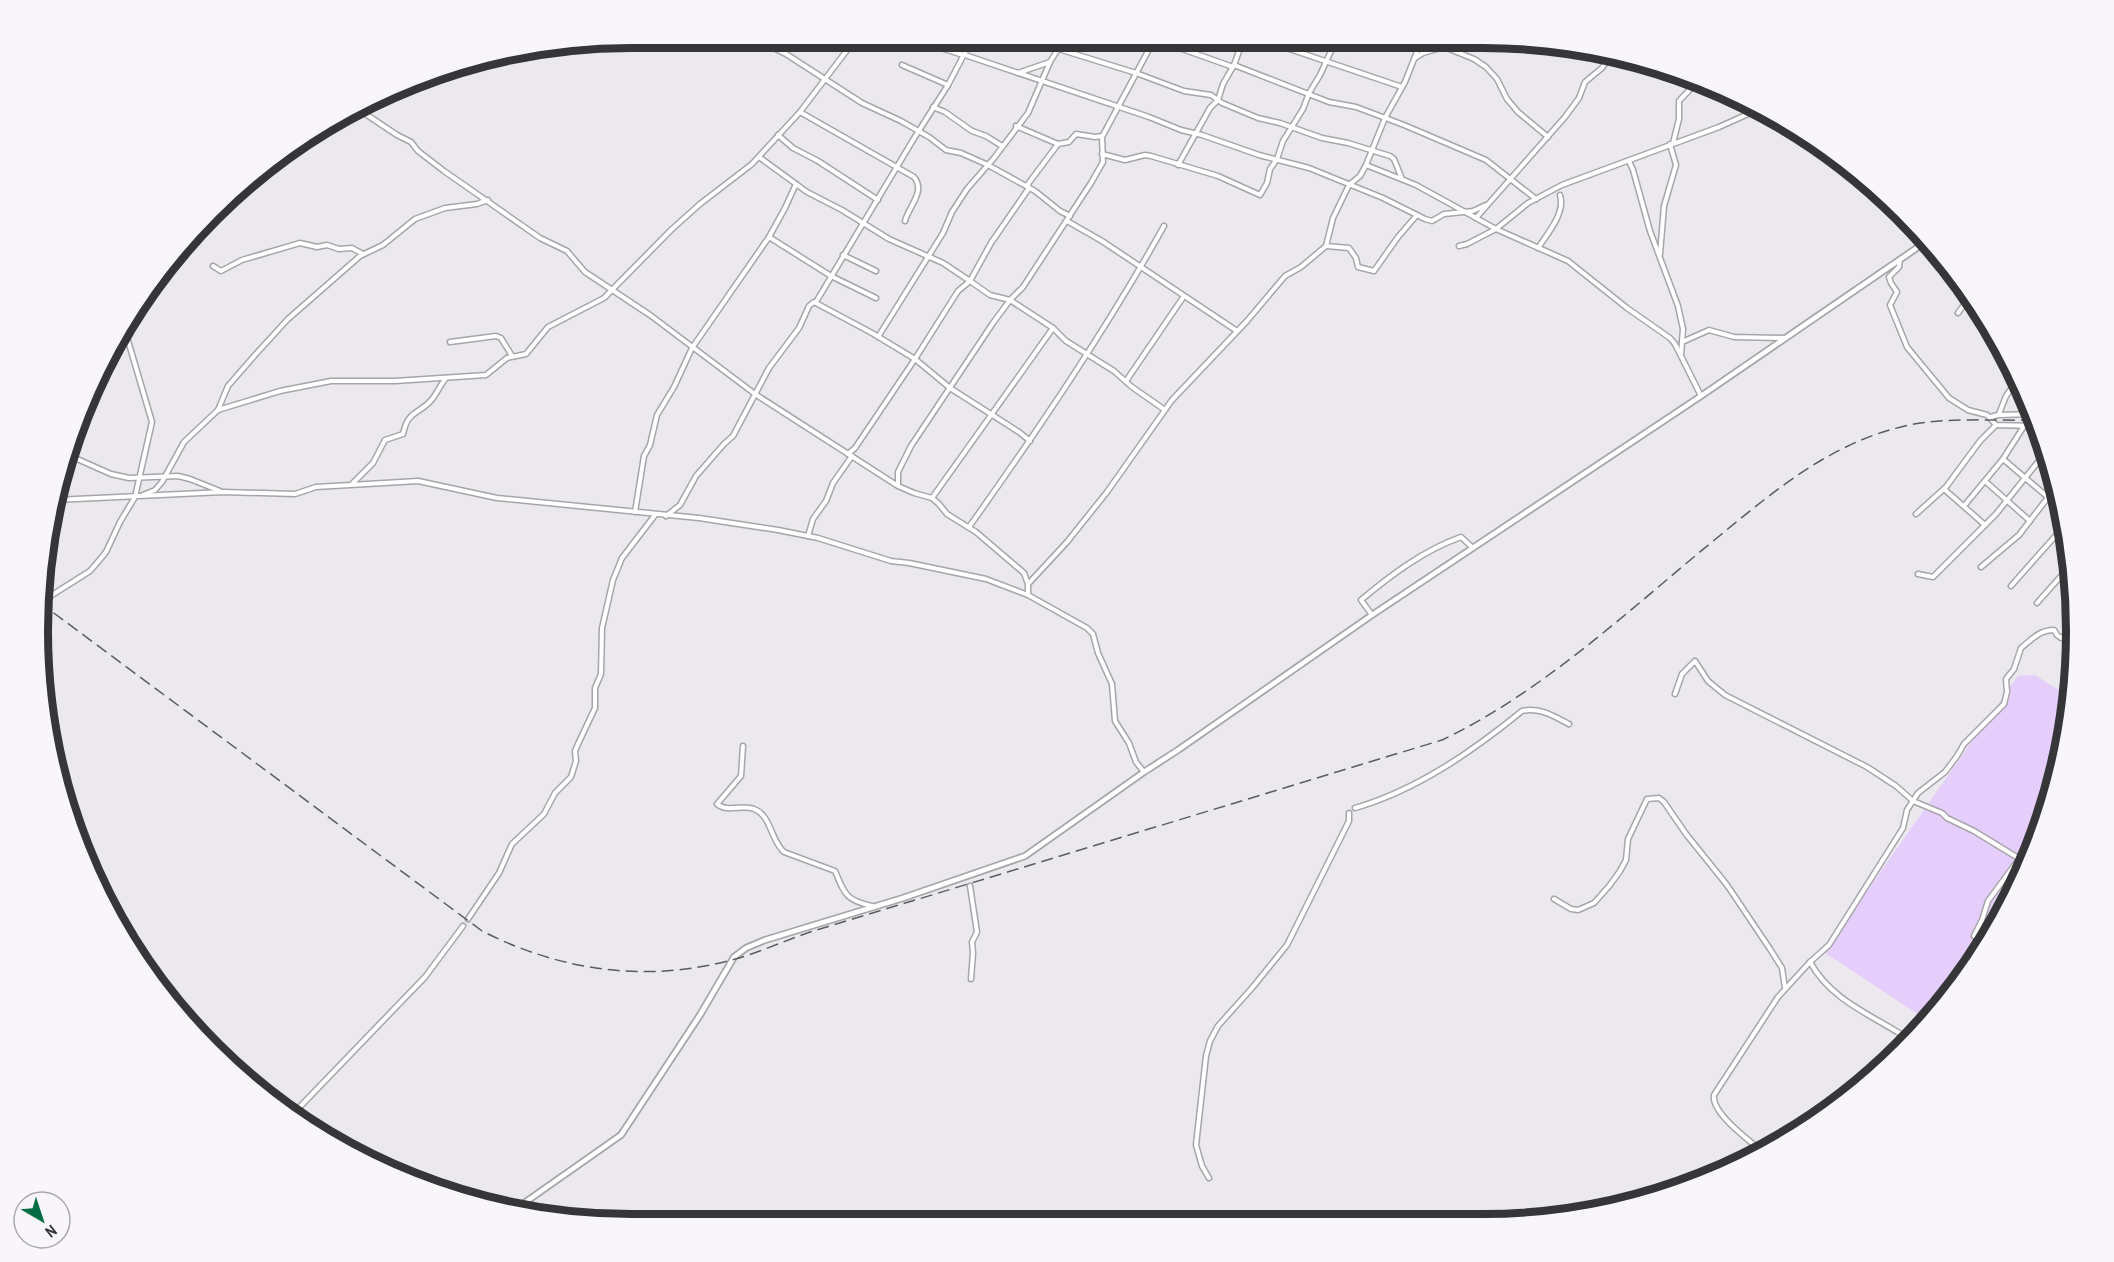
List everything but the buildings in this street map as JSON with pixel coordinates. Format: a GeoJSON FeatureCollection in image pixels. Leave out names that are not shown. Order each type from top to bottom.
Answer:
{"type":"FeatureCollection","features":[{"type":"Feature","properties":{"kind":"street"},"geometry":{"type":"LineString","coordinates":[[774,48],[868,106],[919,131],[946,150],[961,153],[988,165],[1029,188],[1070,216]]}},
{"type":"Feature","properties":{"kind":"street"},"geometry":{"type":"LineString","coordinates":[[218,410],[280,391],[331,381],[435,379],[448,376],[486,375],[512,356],[526,354],[548,327],[596,303],[613,291],[671,230],[759,157],[800,112],[849,48]]}},
{"type":"Feature","properties":{"kind":"street"},"geometry":{"type":"LineString","coordinates":[[942,48],[1118,106],[1181,130],[1309,168],[1432,220],[1444,214],[1473,211],[1486,204]]}},
{"type":"Feature","properties":{"kind":"street"},"geometry":{"type":"LineString","coordinates":[[666,516],[680,505],[696,476],[733,436],[769,368],[804,321],[809,306],[816,302],[948,85],[968,48]]}},
{"type":"Feature","properties":{"kind":"street"},"geometry":{"type":"LineString","coordinates":[[1055,48],[1136,73],[1184,91],[1211,95],[1258,118],[1372,150],[1394,159],[1402,179]]}},
{"type":"Feature","properties":{"kind":"street"},"geometry":{"type":"LineString","coordinates":[[898,486],[898,472],[903,460],[993,322],[1023,287],[1103,162],[1103,136],[1150,48]]}},
{"type":"Feature","properties":{"kind":"street"},"geometry":{"type":"LineString","coordinates":[[1179,48],[1329,102],[1356,107],[1486,160],[1536,199]]}},
{"type":"Feature","properties":{"kind":"street"},"geometry":{"type":"LineString","coordinates":[[1178,165],[1210,108],[1218,100],[1240,48]]}},
{"type":"Feature","properties":{"kind":"street"},"geometry":{"type":"LineString","coordinates":[[1287,48],[1402,87]]}},
{"type":"Feature","properties":{"kind":"street"},"geometry":{"type":"LineString","coordinates":[[1102,154],[1125,160],[1145,155],[1218,176],[1260,195],[1267,183],[1270,169],[1303,109],[1332,48]]}},
{"type":"Feature","properties":{"kind":"street"},"geometry":{"type":"LineString","coordinates":[[1028,584],[1059,551],[1107,492],[1172,400],[1286,276],[1326,246],[1333,218],[1349,185],[1360,176],[1366,165],[1385,118],[1402,87],[1416,50],[1411,48]]}},
{"type":"Feature","properties":{"kind":"street"},"geometry":{"type":"LineString","coordinates":[[1413,59],[1440,48],[1447,48],[1474,59],[1486,67],[1497,79],[1507,99],[1518,112],[1548,137]]}},
{"type":"Feature","properties":{"kind":"street"},"geometry":{"type":"LineString","coordinates":[[878,337],[967,189],[1028,112],[1058,49]]}},
{"type":"Feature","properties":{"kind":"street"},"geometry":{"type":"LineString","coordinates":[[1476,218],[1486,204],[1548,137],[1579,98],[1586,82],[1606,61]]}},
{"type":"Feature","properties":{"kind":"street"},"geometry":{"type":"LineString","coordinates":[[1018,74],[1050,62]]}},
{"type":"Feature","properties":{"kind":"street"},"geometry":{"type":"LineString","coordinates":[[902,65],[948,85]]}},
{"type":"Feature","properties":{"kind":"street"},"geometry":{"type":"LineString","coordinates":[[1660,255],[1664,207],[1676,165],[1672,143],[1679,119],[1679,101],[1692,87]]}},
{"type":"Feature","properties":{"kind":"street"},"geometry":{"type":"LineString","coordinates":[[933,108],[945,112],[972,131],[1002,146]]}},
{"type":"Feature","properties":{"kind":"street"},"geometry":{"type":"LineString","coordinates":[[800,112],[914,177],[920,187],[905,221]]}},
{"type":"Feature","properties":{"kind":"street"},"geometry":{"type":"LineString","coordinates":[[364,113],[411,142],[418,151],[444,171],[540,238],[567,251],[585,272],[650,315],[755,394],[898,486],[932,498],[947,514],[969,527],[1024,573],[1028,584],[1028,595]]}},
{"type":"Feature","properties":{"kind":"street"},"geometry":{"type":"LineString","coordinates":[[1459,246],[1496,229],[1519,209],[1577,178],[1629,161],[1750,113]]}},
{"type":"Feature","properties":{"kind":"street"},"geometry":{"type":"LineString","coordinates":[[1016,126],[1058,144],[1069,142],[1077,134],[1103,136]]}},
{"type":"Feature","properties":{"kind":"street"},"geometry":{"type":"LineString","coordinates":[[778,135],[793,148],[818,161],[878,200]]}},
{"type":"Feature","properties":{"kind":"street"},"geometry":{"type":"LineString","coordinates":[[808,537],[813,519],[826,501],[833,483],[850,455],[958,291],[970,280],[991,243],[1029,188],[1028,184],[1058,144]]}},
{"type":"Feature","properties":{"kind":"street"},"geometry":{"type":"LineString","coordinates":[[759,157],[807,192],[863,222],[889,239],[943,263],[990,296],[1010,300],[1053,328],[1059,336],[1114,371],[1165,410]]}},
{"type":"Feature","properties":{"kind":"street"},"geometry":{"type":"LineString","coordinates":[[1629,161],[1650,231],[1678,306],[1683,329],[1681,356]]}},
{"type":"Feature","properties":{"kind":"street"},"geometry":{"type":"LineString","coordinates":[[1366,165],[1402,179],[1496,229],[1568,261],[1627,308],[1664,332],[1675,344],[1701,396]]}},
{"type":"Feature","properties":{"kind":"street"},"geometry":{"type":"LineString","coordinates":[[635,512],[644,456],[650,445],[657,415],[668,398],[692,348],[769,237],[796,184]]}},
{"type":"Feature","properties":{"kind":"street"},"geometry":{"type":"LineString","coordinates":[[1538,248],[1560,212],[1563,202],[1560,195]]}},
{"type":"Feature","properties":{"kind":"street"},"geometry":{"type":"LineString","coordinates":[[135,496],[155,490],[168,476],[184,442],[218,410],[228,386],[288,319],[364,254],[383,245],[415,219],[426,214],[488,200]]}},
{"type":"Feature","properties":{"kind":"street"},"geometry":{"type":"LineString","coordinates":[[1326,246],[1349,248],[1356,258],[1358,267],[1374,271],[1417,215]]}},
{"type":"Feature","properties":{"kind":"street"},"geometry":{"type":"LineString","coordinates":[[1067,220],[1237,331]]}},
{"type":"Feature","properties":{"kind":"street"},"geometry":{"type":"LineString","coordinates":[[969,527],[1030,441],[1141,267],[1164,226]]}},
{"type":"Feature","properties":{"kind":"street"},"geometry":{"type":"LineString","coordinates":[[769,237],[831,276],[876,298]]}},
{"type":"Feature","properties":{"kind":"street"},"geometry":{"type":"LineString","coordinates":[[213,266],[221,271],[242,260],[300,243],[317,247],[327,245],[339,249],[352,248],[364,254]]}},
{"type":"Feature","properties":{"kind":"street"},"geometry":{"type":"LineString","coordinates":[[523,1204],[621,1135],[700,1015],[734,957],[746,948],[1025,856],[1372,615],[1701,396],[1920,246]]}},
{"type":"Feature","properties":{"kind":"street"},"geometry":{"type":"LineString","coordinates":[[843,255],[876,271]]}},
{"type":"Feature","properties":{"kind":"street"},"geometry":{"type":"LineString","coordinates":[[1900,260],[1899,267],[1889,277],[1897,292],[1890,305],[1903,341],[1953,402],[1990,417],[2024,414]]}},
{"type":"Feature","properties":{"kind":"street"},"geometry":{"type":"LineString","coordinates":[[1126,381],[1184,296]]}},
{"type":"Feature","properties":{"kind":"street"},"geometry":{"type":"LineString","coordinates":[[816,302],[915,359],[950,388],[1030,441]]}},
{"type":"Feature","properties":{"kind":"street"},"geometry":{"type":"LineString","coordinates":[[1958,313],[1965,303]]}},
{"type":"Feature","properties":{"kind":"street"},"geometry":{"type":"LineString","coordinates":[[932,498],[1053,328]]}},
{"type":"Feature","properties":{"kind":"street"},"geometry":{"type":"LineString","coordinates":[[1681,342],[1709,330],[1734,337],[1785,338]]}},
{"type":"Feature","properties":{"kind":"street"},"geometry":{"type":"LineString","coordinates":[[450,342],[496,336],[501,338],[512,356]]}},
{"type":"Feature","properties":{"kind":"street"},"geometry":{"type":"LineString","coordinates":[[49,599],[90,571],[97,563],[106,552],[135,496],[152,422],[127,337]]}},
{"type":"Feature","properties":{"kind":"street"},"geometry":{"type":"LineString","coordinates":[[351,484],[373,464],[385,440],[403,434],[409,417],[432,399],[448,376]]}},
{"type":"Feature","properties":{"kind":"street"},"geometry":{"type":"LineString","coordinates":[[1998,415],[2012,387]]}},
{"type":"Feature","properties":{"kind":"street"},"geometry":{"type":"LineString","coordinates":[[1990,417],[1996,425]]}},
{"type":"Feature","properties":{"kind":"street"},"geometry":{"type":"LineString","coordinates":[[1916,514],[1944,489],[1980,441],[1996,425],[2028,426]]}},
{"type":"Feature","properties":{"kind":"street"},"geometry":{"type":"LineString","coordinates":[[1964,506],[2003,459],[2024,426]]}},
{"type":"Feature","properties":{"kind":"street"},"geometry":{"type":"LineString","coordinates":[[75,458],[111,474],[129,478],[168,476],[190,479],[223,492]]}},
{"type":"Feature","properties":{"kind":"street"},"geometry":{"type":"LineString","coordinates":[[2003,459],[2051,500]]}},
{"type":"Feature","properties":{"kind":"street"},"geometry":{"type":"LineString","coordinates":[[1918,574],[1933,577],[2007,501],[2040,460]]}},
{"type":"Feature","properties":{"kind":"street"},"geometry":{"type":"LineString","coordinates":[[63,500],[223,492],[295,494],[310,488],[418,481],[436,487],[497,498],[721,522],[808,537],[884,559],[986,579],[1028,595],[1087,628],[1093,634],[1098,653],[1112,684],[1115,721],[1129,742],[1136,762],[1144,772]]}},
{"type":"Feature","properties":{"kind":"street"},"geometry":{"type":"LineString","coordinates":[[1985,481],[2030,520]]}},
{"type":"Feature","properties":{"kind":"street"},"geometry":{"type":"LineString","coordinates":[[1944,489],[1985,525]]}},
{"type":"Feature","properties":{"kind":"street"},"geometry":{"type":"LineString","coordinates":[[1981,567],[2004,549],[2050,496]]}},
{"type":"Feature","properties":{"kind":"street"},"geometry":{"type":"LineString","coordinates":[[468,919],[500,873],[513,844],[544,814],[555,793],[572,777],[576,761],[575,751],[596,708],[595,688],[602,674],[602,628],[613,580],[622,558],[655,515]]}},
{"type":"Feature","properties":{"kind":"street"},"geometry":{"type":"LineString","coordinates":[[2011,586],[2058,533]]}},
{"type":"Feature","properties":{"kind":"street"},"geometry":{"type":"LineString","coordinates":[[1372,615],[1361,600],[1394,574],[1446,542],[1461,537],[1473,548]]}},
{"type":"Feature","properties":{"kind":"street"},"geometry":{"type":"LineString","coordinates":[[2037,603],[2063,574]]}},
{"type":"Feature","properties":{"kind":"street"},"geometry":{"type":"LineString","coordinates":[[1756,1146],[1720,1113],[1713,1100],[1754,1031],[1785,988],[1834,937],[1903,828],[1907,810],[1913,801],[1923,789],[1945,772],[1964,744],[2004,704],[2007,692],[2006,679],[2014,669],[2020,648],[2029,644],[2034,636],[2048,630],[2054,630],[2061,638],[2066,635]]}},
{"type":"Feature","properties":{"kind":"street"},"geometry":{"type":"LineString","coordinates":[[1676,694],[1682,674],[1695,661],[1708,681],[1725,695],[1867,767],[1896,786],[1913,801],[1942,813],[2019,859],[1988,901],[1974,936]]}},
{"type":"Feature","properties":{"kind":"street"},"geometry":{"type":"LineString","coordinates":[[1355,808],[1379,801],[1454,762],[1522,711],[1532,709],[1547,712],[1569,724]]}},
{"type":"Feature","properties":{"kind":"street"},"geometry":{"type":"LineString","coordinates":[[743,746],[741,776],[717,804],[727,808],[754,809],[762,814],[777,847],[784,852],[835,871],[843,893],[850,899],[872,906]]}},
{"type":"Feature","properties":{"kind":"street"},"geometry":{"type":"LineString","coordinates":[[1554,899],[1571,909],[1578,910],[1594,903],[1610,885],[1626,860],[1628,839],[1637,823],[1642,807],[1647,799],[1659,798],[1726,885],[1782,968],[1785,988]]}},
{"type":"Feature","properties":{"kind":"street"},"geometry":{"type":"LineString","coordinates":[[1209,1178],[1202,1166],[1196,1145],[1206,1056],[1210,1041],[1218,1026],[1287,945],[1349,821],[1349,813]]}},
{"type":"Feature","properties":{"kind":"street"},"geometry":{"type":"LineString","coordinates":[[970,886],[977,932],[972,942],[971,979]]}},
{"type":"Feature","properties":{"kind":"street"},"geometry":{"type":"LineString","coordinates":[[297,1109],[425,977],[463,926]]}},
{"type":"Feature","properties":{"kind":"street"},"geometry":{"type":"LineString","coordinates":[[1810,962],[1819,978],[1840,998],[1903,1034]]}},
{"type":"Feature","properties":{"kind":"shaded area"},"geometry":{"type":"Polygon","coordinates":[[[2035,675],[2063,692],[2055,745],[2046,782],[2022,854],[2006,889],[1968,955],[1946,986],[1920,1016],[1824,952],[2018,676],[2035,675]]]}},
{"type":"Feature","properties":{"kind":"railway"},"geometry":{"type":"LineString","coordinates":[[49,609],[482,931],[542,956],[573,964],[604,969],[667,971],[732,960],[810,932],[1442,740],[1479,721],[1549,675],[1616,623],[1757,505],[1828,456],[1853,443],[1909,425],[1956,420],[2026,420]]}}]}
